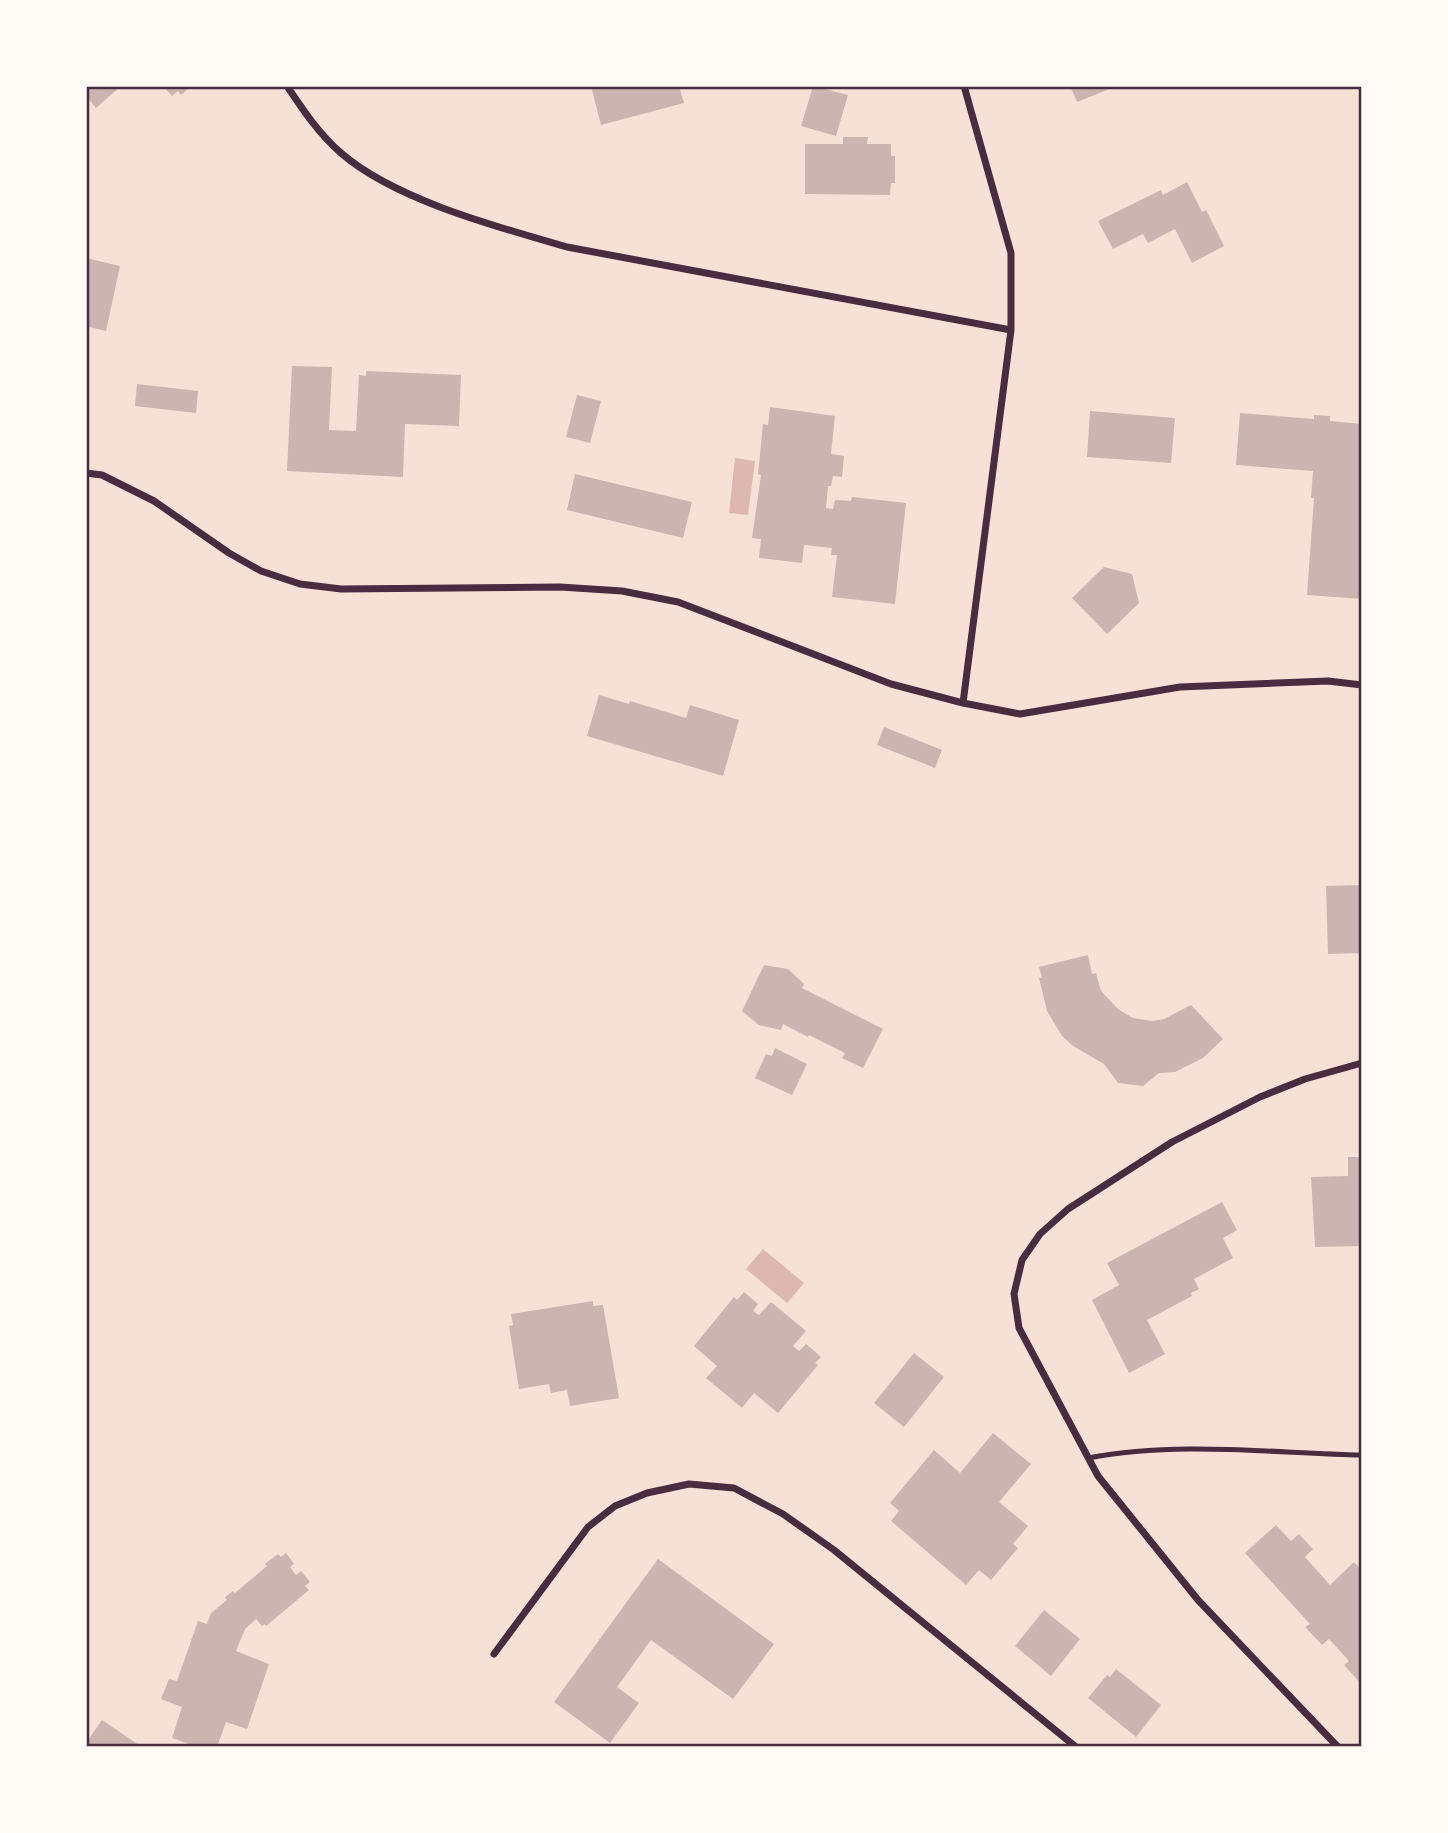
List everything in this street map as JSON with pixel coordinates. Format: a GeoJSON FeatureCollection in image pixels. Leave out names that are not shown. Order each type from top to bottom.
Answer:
{"type":"FeatureCollection","features":[{"type":"Feature","properties":{"kind":"street"},"geometry":{"type":"LineString","coordinates":[[288,86],[322,134],[364,171],[426,201],[511,231],[567,247],[1011,330]]}},
{"type":"Feature","properties":{"kind":"street"},"geometry":{"type":"LineString","coordinates":[[963,703],[1011,330],[1011,253],[964,86]]}},
{"type":"Feature","properties":{"kind":"street"},"geometry":{"type":"LineString","coordinates":[[86,473],[102,475],[154,501],[229,553],[261,571],[300,584],[341,589],[560,587],[622,591],[678,602],[891,684],[963,703],[1020,713],[1180,687],[1328,681],[1362,685]]}},
{"type":"Feature","properties":{"kind":"street"},"geometry":{"type":"LineString","coordinates":[[1338,1747],[1198,1600],[1098,1476],[1019,1328],[1014,1294],[1022,1260],[1040,1234],[1068,1209],[1172,1142],[1260,1097],[1305,1079],[1362,1063]]}},
{"type":"Feature","properties":{"kind":"street"},"geometry":{"type":"LineString","coordinates":[[494,1654],[588,1527],[615,1506],[647,1493],[689,1484],[734,1488],[783,1514],[834,1550],[1076,1747]]}},
{"type":"Feature","properties":{"kind":"lane"},"geometry":{"type":"LineString","coordinates":[[1088,1458],[1123,1451],[1208,1449],[1362,1455]]}},
{"type":"Feature","properties":{"kind":"shaded area"},"geometry":{"type":"Polygon","coordinates":[[[735,458],[755,461],[748,515],[729,513],[735,458]]]}},
{"type":"Feature","properties":{"kind":"shaded area"},"geometry":{"type":"Polygon","coordinates":[[[763,1249],[804,1283],[787,1303],[746,1269],[763,1249]]]}},
{"type":"Feature","properties":{"kind":"building"},"geometry":{"type":"Polygon","coordinates":[[[86,86],[121,86],[96,108],[86,96],[86,86]]]}},
{"type":"Feature","properties":{"kind":"building"},"geometry":{"type":"Polygon","coordinates":[[[163,86],[191,86],[181,95],[178,91],[172,96],[163,86]]]}},
{"type":"Feature","properties":{"kind":"building"},"geometry":{"type":"Polygon","coordinates":[[[591,86],[679,86],[684,103],[601,125],[591,86]]]}},
{"type":"Feature","properties":{"kind":"building"},"geometry":{"type":"Polygon","coordinates":[[[813,86],[848,95],[836,136],[801,126],[813,86]]]}},
{"type":"Feature","properties":{"kind":"building"},"geometry":{"type":"Polygon","coordinates":[[[1070,86],[1117,86],[1077,102],[1070,86]]]}},
{"type":"Feature","properties":{"kind":"building"},"geometry":{"type":"Polygon","coordinates":[[[843,137],[868,137],[867,144],[891,144],[891,156],[895,156],[895,183],[891,183],[890,195],[805,194],[805,144],[843,144],[843,137]]]}},
{"type":"Feature","properties":{"kind":"building"},"geometry":{"type":"Polygon","coordinates":[[[1187,182],[1202,212],[1206,210],[1224,246],[1192,263],[1175,229],[1148,243],[1143,234],[1113,249],[1098,221],[1161,190],[1163,195],[1187,182]]]}},
{"type":"Feature","properties":{"kind":"building"},"geometry":{"type":"Polygon","coordinates":[[[86,258],[120,266],[106,331],[86,326],[86,258]]]}},
{"type":"Feature","properties":{"kind":"building"},"geometry":{"type":"Polygon","coordinates":[[[292,366],[332,367],[329,430],[356,431],[359,375],[366,376],[366,371],[461,375],[459,426],[405,424],[403,477],[287,471],[292,366]]]}},
{"type":"Feature","properties":{"kind":"building"},"geometry":{"type":"Polygon","coordinates":[[[137,384],[198,391],[196,413],[135,406],[137,384]]]}},
{"type":"Feature","properties":{"kind":"building"},"geometry":{"type":"Polygon","coordinates":[[[577,395],[601,401],[590,443],[566,437],[577,395]]]}},
{"type":"Feature","properties":{"kind":"building"},"geometry":{"type":"Polygon","coordinates":[[[770,407],[835,416],[831,454],[844,456],[842,477],[833,476],[831,486],[828,486],[826,508],[833,509],[835,500],[851,501],[852,497],[906,503],[895,604],[832,597],[837,555],[831,555],[832,548],[804,545],[802,563],[759,558],[761,539],[752,538],[761,475],[758,474],[763,424],[768,425],[770,407]]]}},
{"type":"Feature","properties":{"kind":"building"},"geometry":{"type":"Polygon","coordinates":[[[1090,411],[1175,418],[1171,463],[1087,457],[1090,411]]]}},
{"type":"Feature","properties":{"kind":"building"},"geometry":{"type":"Polygon","coordinates":[[[1240,413],[1314,419],[1314,415],[1330,416],[1330,421],[1362,424],[1362,599],[1307,595],[1314,498],[1311,498],[1313,471],[1236,465],[1240,413]]]}},
{"type":"Feature","properties":{"kind":"building"},"geometry":{"type":"Polygon","coordinates":[[[575,474],[692,502],[683,538],[567,510],[575,474]]]}},
{"type":"Feature","properties":{"kind":"building"},"geometry":{"type":"Polygon","coordinates":[[[1104,567],[1132,574],[1139,603],[1107,634],[1072,598],[1104,567]]]}},
{"type":"Feature","properties":{"kind":"building"},"geometry":{"type":"Polygon","coordinates":[[[599,695],[629,704],[630,701],[686,718],[690,705],[739,720],[723,776],[587,736],[599,695]]]}},
{"type":"Feature","properties":{"kind":"building"},"geometry":{"type":"Polygon","coordinates":[[[884,727],[942,750],[935,768],[877,745],[884,727]]]}},
{"type":"Feature","properties":{"kind":"building"},"geometry":{"type":"Polygon","coordinates":[[[1362,885],[1362,953],[1328,954],[1326,886],[1362,885]]]}},
{"type":"Feature","properties":{"kind":"building"},"geometry":{"type":"Polygon","coordinates":[[[1088,955],[1092,974],[1096,973],[1101,991],[1118,1009],[1133,1018],[1152,1021],[1164,1019],[1191,1005],[1223,1039],[1203,1058],[1175,1072],[1159,1073],[1143,1086],[1118,1083],[1104,1064],[1073,1046],[1062,1036],[1047,1011],[1039,978],[1042,978],[1039,967],[1088,955]]]}},
{"type":"Feature","properties":{"kind":"building"},"geometry":{"type":"Polygon","coordinates":[[[764,965],[788,969],[804,984],[802,988],[883,1029],[863,1068],[842,1058],[845,1053],[809,1035],[808,1037],[783,1024],[781,1030],[759,1025],[742,1011],[764,965]]]}},
{"type":"Feature","properties":{"kind":"building"},"geometry":{"type":"Polygon","coordinates":[[[775,1048],[807,1064],[792,1095],[755,1078],[766,1054],[772,1056],[775,1048]]]}},
{"type":"Feature","properties":{"kind":"building"},"geometry":{"type":"Polygon","coordinates":[[[1348,1157],[1362,1157],[1362,1246],[1315,1247],[1311,1177],[1348,1176],[1348,1157]]]}},
{"type":"Feature","properties":{"kind":"building"},"geometry":{"type":"Polygon","coordinates":[[[1222,1202],[1237,1230],[1223,1238],[1233,1258],[1194,1279],[1199,1289],[1191,1293],[1192,1296],[1147,1320],[1165,1354],[1129,1373],[1092,1300],[1119,1285],[1107,1263],[1222,1202]]]}},
{"type":"Feature","properties":{"kind":"building"},"geometry":{"type":"Polygon","coordinates":[[[744,1292],[758,1304],[753,1311],[759,1315],[771,1302],[806,1331],[793,1346],[799,1351],[806,1344],[821,1357],[815,1363],[818,1365],[778,1413],[754,1393],[742,1408],[706,1378],[717,1366],[694,1346],[734,1297],[737,1300],[744,1292]]]}},
{"type":"Feature","properties":{"kind":"building"},"geometry":{"type":"Polygon","coordinates":[[[593,1301],[593,1306],[603,1305],[619,1398],[570,1406],[567,1390],[551,1393],[549,1384],[519,1389],[509,1326],[513,1325],[511,1314],[593,1301]]]}},
{"type":"Feature","properties":{"kind":"building"},"geometry":{"type":"Polygon","coordinates":[[[914,1353],[944,1377],[904,1427],[874,1403],[914,1353]]]}},
{"type":"Feature","properties":{"kind":"building"},"geometry":{"type":"Polygon","coordinates":[[[993,1433],[1031,1464],[999,1502],[1028,1526],[1013,1544],[1018,1548],[991,1580],[979,1570],[966,1585],[891,1521],[899,1511],[890,1503],[934,1450],[960,1473],[993,1433]]]}},
{"type":"Feature","properties":{"kind":"building"},"geometry":{"type":"Polygon","coordinates":[[[1276,1525],[1291,1541],[1299,1534],[1313,1549],[1305,1557],[1330,1585],[1354,1562],[1362,1571],[1362,1685],[1344,1665],[1349,1661],[1329,1639],[1322,1645],[1305,1627],[1310,1624],[1245,1553],[1276,1525]]]}},
{"type":"Feature","properties":{"kind":"building"},"geometry":{"type":"Polygon","coordinates":[[[286,1553],[294,1564],[290,1567],[296,1575],[301,1571],[310,1582],[305,1586],[309,1590],[266,1626],[262,1626],[256,1619],[245,1629],[236,1651],[269,1664],[247,1729],[226,1722],[217,1747],[198,1747],[172,1738],[182,1707],[161,1699],[169,1679],[177,1681],[198,1621],[207,1624],[211,1613],[227,1600],[225,1597],[233,1591],[235,1593],[278,1554],[281,1557],[286,1553]]]}},
{"type":"Feature","properties":{"kind":"building"},"geometry":{"type":"Polygon","coordinates":[[[658,1559],[774,1644],[733,1699],[651,1640],[617,1687],[639,1703],[610,1743],[554,1702],[658,1559]]]}},
{"type":"Feature","properties":{"kind":"building"},"geometry":{"type":"Polygon","coordinates":[[[1044,1610],[1080,1639],[1051,1676],[1015,1646],[1044,1610]]]}},
{"type":"Feature","properties":{"kind":"building"},"geometry":{"type":"Polygon","coordinates":[[[1116,1669],[1161,1705],[1136,1737],[1088,1698],[1107,1675],[1110,1677],[1116,1669]]]}},
{"type":"Feature","properties":{"kind":"building"},"geometry":{"type":"Polygon","coordinates":[[[102,1720],[142,1747],[86,1747],[102,1720]]]}}]}
